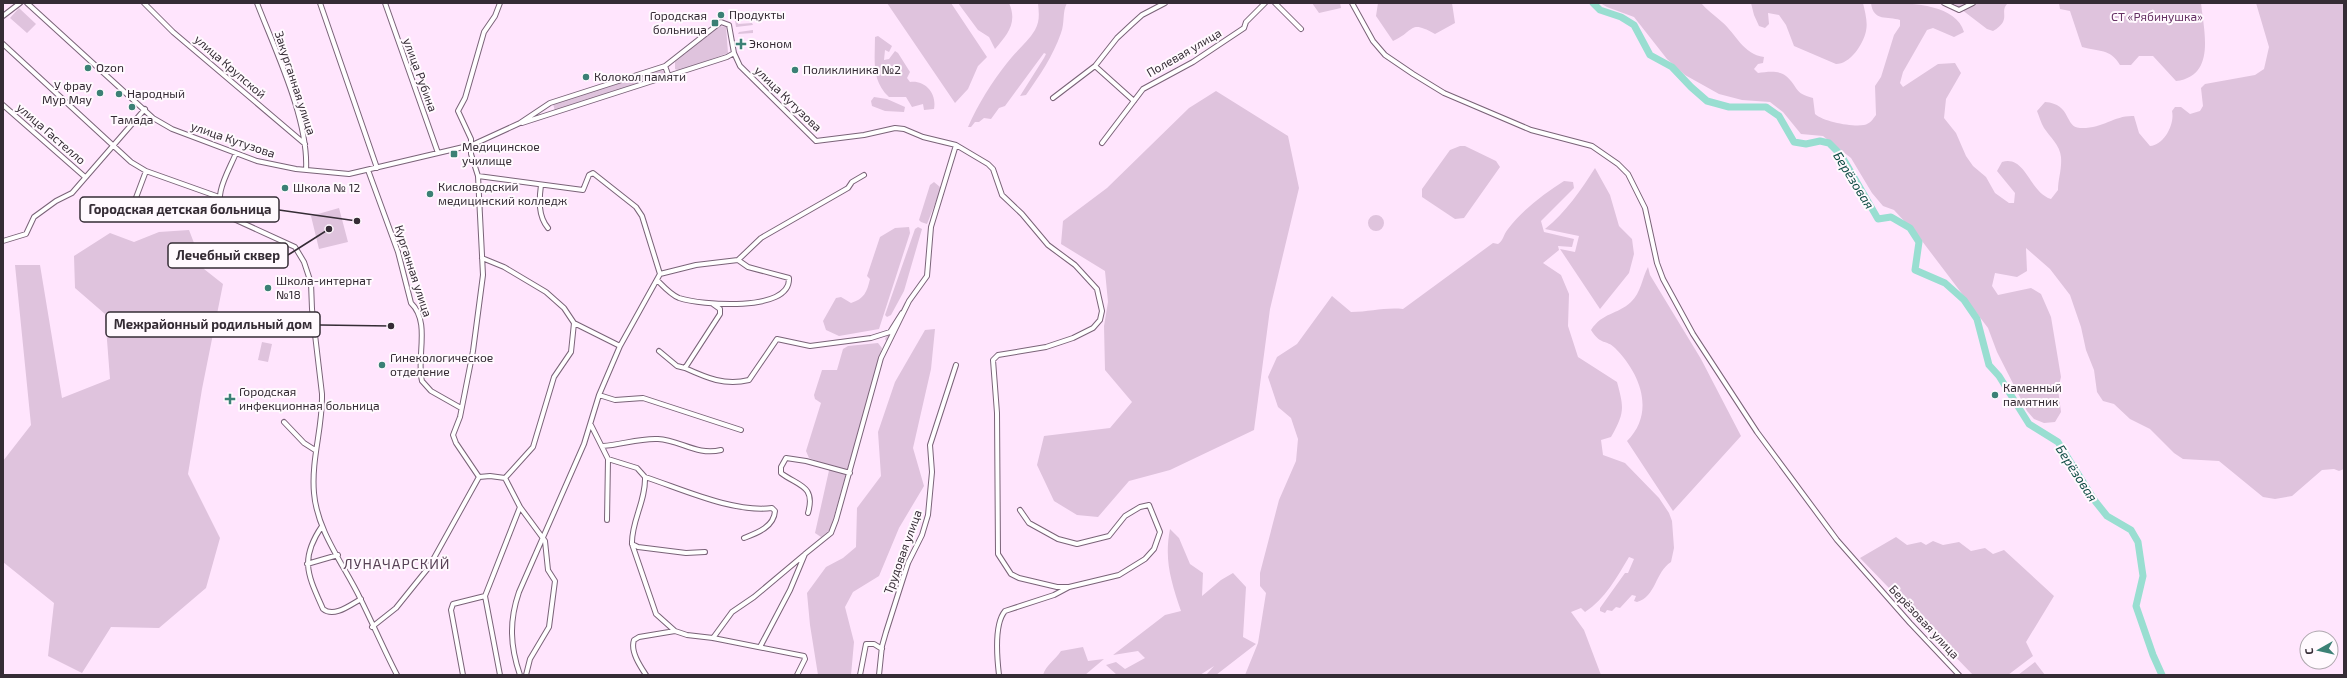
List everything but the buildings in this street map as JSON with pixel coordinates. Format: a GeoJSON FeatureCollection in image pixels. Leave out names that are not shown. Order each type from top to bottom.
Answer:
{"type":"FeatureCollection","features":[{"type":"Feature","properties":{"kind":"street"},"geometry":{"type":"LineString","coordinates":[[3,16],[20,3]]}},
{"type":"Feature","properties":{"kind":"street","name":"улица Кутузова"},"geometry":{"type":"LineString","coordinates":[[27,3],[145,110],[172,129],[264,162],[306,170],[349,174],[472,145],[520,123],[669,77],[727,57],[734,53]]}},
{"type":"Feature","properties":{"kind":"street","name":"улица Крупской"},"geometry":{"type":"LineString","coordinates":[[144,3],[173,32],[305,144]]}},
{"type":"Feature","properties":{"kind":"street","name":"Закурганная улица"},"geometry":{"type":"LineString","coordinates":[[257,3],[283,70],[302,127],[305,144],[306,170]]}},
{"type":"Feature","properties":{"kind":"street"},"geometry":{"type":"LineString","coordinates":[[320,3],[377,168]]}},
{"type":"Feature","properties":{"kind":"street","name":"улица Рубина"},"geometry":{"type":"LineString","coordinates":[[385,3],[438,153]]}},
{"type":"Feature","properties":{"kind":"street"},"geometry":{"type":"LineString","coordinates":[[479,477],[453,435],[458,425],[473,352],[480,308],[482,258],[478,176],[471,154],[471,139],[458,111],[466,95],[484,32],[495,16],[500,3]]}},
{"type":"Feature","properties":{"kind":"street"},"geometry":{"type":"LineString","coordinates":[[1053,98],[1095,66],[1117,38],[1142,15],[1165,3]]}},
{"type":"Feature","properties":{"kind":"street","name":"Полевая улица"},"geometry":{"type":"LineString","coordinates":[[1102,142],[1134,101],[1150,84],[1193,62],[1244,28],[1246,22],[1265,3]]}},
{"type":"Feature","properties":{"kind":"street"},"geometry":{"type":"LineString","coordinates":[[1275,3],[1301,29]]}},
{"type":"Feature","properties":{"kind":"street","name":"Берёзовая улица"},"geometry":{"type":"LineString","coordinates":[[1352,3],[1373,41],[1385,55],[1444,93],[1528,129],[1592,146],[1618,164],[1628,174],[1645,208],[1657,264],[1663,279],[1693,334],[1757,432],[1837,540],[1874,583],[1959,675]]}},
{"type":"Feature","properties":{"kind":"street"},"geometry":{"type":"LineString","coordinates":[[1944,3],[1959,10],[1973,3]]}},
{"type":"Feature","properties":{"kind":"street","name":"улица Кутузова"},"geometry":{"type":"LineString","coordinates":[[520,123],[550,103],[665,66],[721,22],[729,25],[736,60],[748,76],[816,141],[864,136],[895,128],[904,129],[923,137],[956,145]]}},
{"type":"Feature","properties":{"kind":"street"},"geometry":{"type":"LineString","coordinates":[[3,44],[113,146],[146,171],[219,197]]}},
{"type":"Feature","properties":{"kind":"street"},"geometry":{"type":"LineString","coordinates":[[665,66],[669,77]]}},
{"type":"Feature","properties":{"kind":"street"},"geometry":{"type":"LineString","coordinates":[[1095,66],[1134,101]]}},
{"type":"Feature","properties":{"kind":"street","name":"улица Гастелло"},"geometry":{"type":"LineString","coordinates":[[3,105],[85,177]]}},
{"type":"Feature","properties":{"kind":"street","name":"улица Гастелло"},"geometry":{"type":"LineString","coordinates":[[3,242],[26,234],[34,217],[56,201],[72,193],[145,110]]}},
{"type":"Feature","properties":{"kind":"street"},"geometry":{"type":"LineString","coordinates":[[659,351],[677,366],[723,382],[736,383],[749,380],[777,339],[810,346],[882,336],[890,332],[909,301],[927,276],[931,227],[956,145],[977,157],[993,170],[1002,195],[1022,214],[1048,245],[1089,278],[1097,289],[1101,300],[1100,320],[1093,328],[1073,338],[1046,347],[998,355],[993,360],[997,413],[998,554],[1011,574],[1019,578],[1057,587],[1070,587]]}},
{"type":"Feature","properties":{"kind":"street"},"geometry":{"type":"LineString","coordinates":[[236,153],[219,197],[221,210],[225,215],[295,247],[304,262],[311,283],[312,309],[322,388],[322,406],[315,450],[314,495],[322,526],[361,599],[372,627],[397,675]]}},
{"type":"Feature","properties":{"kind":"street","name":"Курганная улица"},"geometry":{"type":"LineString","coordinates":[[368,170],[398,252],[411,303],[417,308],[422,333],[422,381],[431,391],[461,408]]}},
{"type":"Feature","properties":{"kind":"street"},"geometry":{"type":"LineString","coordinates":[[144,218],[131,211],[146,171]]}},
{"type":"Feature","properties":{"kind":"street"},"geometry":{"type":"LineString","coordinates":[[478,176],[583,190],[590,175],[593,173],[636,207],[642,216],[660,274],[620,346],[599,395],[590,425],[519,592],[512,619],[511,646],[520,675]]}},
{"type":"Feature","properties":{"kind":"street"},"geometry":{"type":"LineString","coordinates":[[660,274],[696,265],[738,260],[761,238],[848,188],[852,182],[864,174]]}},
{"type":"Feature","properties":{"kind":"street"},"geometry":{"type":"LineString","coordinates":[[541,185],[539,207],[544,223],[548,228]]}},
{"type":"Feature","properties":{"kind":"street"},"geometry":{"type":"LineString","coordinates":[[482,258],[504,267],[546,292],[564,308],[574,323],[620,346]]}},
{"type":"Feature","properties":{"kind":"street"},"geometry":{"type":"LineString","coordinates":[[657,280],[678,297],[713,304],[742,305],[762,301],[773,297],[787,287],[789,278],[748,267],[738,260]]}},
{"type":"Feature","properties":{"kind":"street"},"geometry":{"type":"LineString","coordinates":[[713,638],[732,612],[754,597],[831,532],[850,474],[881,358],[909,301]]}},
{"type":"Feature","properties":{"kind":"street"},"geometry":{"type":"LineString","coordinates":[[685,368],[720,314],[720,309],[713,304]]}},
{"type":"Feature","properties":{"kind":"street"},"geometry":{"type":"LineString","coordinates":[[505,478],[533,447],[554,377],[571,352],[574,323]]}},
{"type":"Feature","properties":{"kind":"street","name":"Трудовая улица"},"geometry":{"type":"LineString","coordinates":[[879,675],[882,649],[908,563],[922,535],[928,515],[932,472],[930,445],[956,365]]}},
{"type":"Feature","properties":{"kind":"street"},"geometry":{"type":"LineString","coordinates":[[599,395],[615,400],[643,398],[741,430]]}},
{"type":"Feature","properties":{"kind":"street"},"geometry":{"type":"LineString","coordinates":[[284,422],[304,443],[315,450]]}},
{"type":"Feature","properties":{"kind":"street"},"geometry":{"type":"LineString","coordinates":[[590,425],[603,446],[608,459],[607,520]]}},
{"type":"Feature","properties":{"kind":"street"},"geometry":{"type":"LineString","coordinates":[[603,446],[659,439],[694,450],[713,452],[721,450]]}},
{"type":"Feature","properties":{"kind":"street"},"geometry":{"type":"LineString","coordinates":[[808,513],[811,504],[808,491],[800,482],[788,478],[781,473],[781,467],[786,458],[806,461],[850,474]]}},
{"type":"Feature","properties":{"kind":"street"},"geometry":{"type":"LineString","coordinates":[[608,459],[637,468],[645,477],[717,501],[761,509],[772,508],[775,511],[774,516],[768,525],[744,538]]}},
{"type":"Feature","properties":{"kind":"street"},"geometry":{"type":"LineString","coordinates":[[479,477],[490,476],[505,478]]}},
{"type":"Feature","properties":{"kind":"street"},"geometry":{"type":"LineString","coordinates":[[372,627],[396,608],[429,566],[479,477]]}},
{"type":"Feature","properties":{"kind":"street"},"geometry":{"type":"LineString","coordinates":[[645,477],[641,507],[631,534],[632,544],[656,614],[675,631],[687,635],[713,638],[804,656],[805,658],[797,675]]}},
{"type":"Feature","properties":{"kind":"street"},"geometry":{"type":"LineString","coordinates":[[505,478],[520,507],[542,536],[547,550],[548,570],[554,578],[556,586],[549,627],[530,658],[526,675]]}},
{"type":"Feature","properties":{"kind":"street"},"geometry":{"type":"LineString","coordinates":[[999,675],[997,647],[1001,616],[1012,608],[1054,595],[1070,587],[1119,575],[1144,559],[1154,549],[1160,532],[1151,515],[1149,505],[1140,507],[1125,516],[1109,536],[1077,544],[1058,539],[1029,523],[1020,510]]}},
{"type":"Feature","properties":{"kind":"street"},"geometry":{"type":"LineString","coordinates":[[500,675],[485,596],[520,507]]}},
{"type":"Feature","properties":{"kind":"street"},"geometry":{"type":"LineString","coordinates":[[322,526],[315,537],[307,564],[309,577],[326,611],[336,612],[361,599]]}},
{"type":"Feature","properties":{"kind":"street"},"geometry":{"type":"LineString","coordinates":[[632,544],[638,547],[686,553],[705,552]]}},
{"type":"Feature","properties":{"kind":"street"},"geometry":{"type":"LineString","coordinates":[[760,647],[790,590],[805,554]]}},
{"type":"Feature","properties":{"kind":"street"},"geometry":{"type":"LineString","coordinates":[[307,564],[338,556]]}},
{"type":"Feature","properties":{"kind":"street"},"geometry":{"type":"LineString","coordinates":[[463,675],[451,610],[453,604],[458,601],[485,596]]}},
{"type":"Feature","properties":{"kind":"street"},"geometry":{"type":"LineString","coordinates":[[646,675],[636,657],[632,644],[634,640],[675,631]]}},
{"type":"Feature","properties":{"kind":"street"},"geometry":{"type":"LineString","coordinates":[[860,675],[866,644],[874,644],[882,649]]}},
{"type":"Feature","properties":{"kind":"green space"},"geometry":{"type":"Polygon","coordinates":[[[887,3],[951,3],[987,57],[978,66],[968,89],[955,103],[887,3]]]}},
{"type":"Feature","properties":{"kind":"green space"},"geometry":{"type":"Polygon","coordinates":[[[958,3],[1009,3],[1012,23],[1004,39],[995,49],[989,37],[978,30],[958,3]]]}},
{"type":"Feature","properties":{"kind":"green space"},"geometry":{"type":"Polygon","coordinates":[[[1038,3],[1067,3],[1058,41],[1041,73],[1026,95],[1020,96],[1044,58],[1046,54],[1044,53],[1005,106],[999,108],[991,119],[984,118],[979,122],[975,122],[971,127],[968,127],[996,78],[1010,59],[1029,39],[1037,27],[1039,14],[1038,3]]]}},
{"type":"Feature","properties":{"kind":"green space"},"geometry":{"type":"Polygon","coordinates":[[[1312,3],[1340,3],[1341,8],[1319,13],[1312,3]]]}},
{"type":"Feature","properties":{"kind":"green space"},"geometry":{"type":"Polygon","coordinates":[[[1378,3],[1452,3],[1455,23],[1435,34],[1421,27],[1412,28],[1393,41],[1376,16],[1378,3]]]}},
{"type":"Feature","properties":{"kind":"green space"},"geometry":{"type":"Polygon","coordinates":[[[1600,3],[1701,3],[1727,27],[1745,48],[1764,57],[1763,63],[1758,64],[1754,69],[1758,73],[1773,72],[1783,74],[1790,80],[1799,92],[1813,98],[1815,114],[1819,117],[1831,122],[1853,125],[1868,124],[1876,115],[1875,86],[1881,77],[1894,35],[1900,26],[1900,20],[1878,16],[1872,9],[1871,3],[1910,4],[1938,9],[1949,14],[1959,22],[1964,32],[1954,37],[1933,28],[1927,30],[1903,72],[1900,83],[1903,87],[1938,64],[1955,63],[1961,73],[1946,99],[1944,118],[1956,133],[1966,156],[1973,166],[1986,177],[1995,193],[2009,203],[2014,203],[2015,193],[1997,171],[2002,162],[2010,161],[2017,164],[2037,189],[2051,199],[2058,190],[2061,166],[2060,153],[2057,145],[2044,128],[2037,111],[2045,102],[2060,107],[2072,124],[2075,127],[2080,128],[2088,128],[2127,116],[2134,116],[2139,133],[2150,146],[2155,145],[2164,138],[2170,128],[2172,122],[2172,111],[2175,107],[2181,107],[2190,114],[2200,111],[2203,106],[2201,88],[2205,84],[2255,75],[2264,69],[2269,47],[2256,3],[2344,3],[2344,469],[2339,471],[2334,469],[2322,470],[2292,496],[2275,499],[2263,497],[2219,461],[2183,459],[2174,453],[2150,429],[2130,419],[2114,404],[2103,401],[2097,392],[2094,370],[2086,350],[2081,327],[2070,295],[2050,269],[2026,248],[2027,271],[2017,277],[1995,273],[1992,286],[1998,295],[2031,288],[2041,294],[2051,317],[2061,377],[2058,389],[2061,412],[2055,422],[2044,423],[2034,419],[2027,411],[1997,352],[1988,328],[1919,237],[1894,210],[1883,206],[1872,193],[1851,158],[1823,136],[1801,134],[1783,112],[1770,102],[1742,100],[1719,94],[1685,75],[1667,59],[1634,17],[1600,3]]]}},
{"type":"Feature","properties":{"kind":"green space"},"geometry":{"type":"Polygon","coordinates":[[[1751,3],[1863,3],[1867,28],[1862,42],[1855,53],[1846,61],[1836,64],[1794,46],[1786,25],[1779,15],[1768,13],[1769,24],[1765,28],[1759,26],[1751,3]]]}},
{"type":"Feature","properties":{"kind":"green space"},"geometry":{"type":"Polygon","coordinates":[[[1953,3],[2008,3],[2004,9],[2004,19],[2002,23],[1993,31],[1987,29],[1953,3]]]}},
{"type":"Feature","properties":{"kind":"green space","name":"СТ «Рябинушка»"},"geometry":{"type":"Polygon","coordinates":[[[2059,3],[2201,3],[2205,39],[2205,51],[2202,62],[2197,71],[2189,77],[2176,81],[2153,56],[2139,56],[2131,65],[2120,65],[2108,53],[2082,47],[2070,11],[2060,9],[2059,3]]]}},
{"type":"Feature","properties":{"kind":"green space"},"geometry":{"type":"Polygon","coordinates":[[[19,8],[36,24],[27,33],[10,18],[19,8]]]}},
{"type":"Feature","properties":{"kind":"green space"},"geometry":{"type":"Polygon","coordinates":[[[734,12],[738,24],[752,23],[753,25],[736,27],[734,12]]]}},
{"type":"Feature","properties":{"kind":"green space"},"geometry":{"type":"Polygon","coordinates":[[[720,26],[726,27],[728,53],[679,71],[675,69],[675,62],[720,26]]]}},
{"type":"Feature","properties":{"kind":"green space"},"geometry":{"type":"Polygon","coordinates":[[[753,30],[753,33],[738,34],[739,32],[753,30]]]}},
{"type":"Feature","properties":{"kind":"green space"},"geometry":{"type":"Polygon","coordinates":[[[878,36],[892,46],[889,52],[885,50],[884,60],[889,59],[895,51],[898,53],[910,72],[907,78],[910,82],[925,85],[932,93],[934,98],[934,109],[924,110],[923,104],[912,107],[906,97],[889,97],[883,90],[879,84],[875,69],[875,37],[878,36]]]}},
{"type":"Feature","properties":{"kind":"green space"},"geometry":{"type":"Polygon","coordinates":[[[661,69],[665,73],[664,76],[555,111],[553,104],[661,69]]]}},
{"type":"Feature","properties":{"kind":"green space"},"geometry":{"type":"Polygon","coordinates":[[[1216,91],[1288,136],[1299,188],[1270,309],[1254,430],[1170,470],[1129,481],[1098,517],[1077,515],[1054,501],[1037,465],[1044,436],[1110,428],[1132,402],[1105,370],[1104,326],[1108,302],[1105,271],[1061,244],[1063,221],[1107,188],[1189,108],[1216,91]]]}},
{"type":"Feature","properties":{"kind":"green space"},"geometry":{"type":"Polygon","coordinates":[[[874,97],[887,99],[905,107],[904,112],[885,111],[872,106],[871,101],[874,97]]]}},
{"type":"Feature","properties":{"kind":"green space"},"geometry":{"type":"Polygon","coordinates":[[[1460,146],[1465,146],[1496,161],[1500,167],[1464,218],[1455,219],[1422,197],[1422,189],[1450,150],[1460,146]]]}},
{"type":"Feature","properties":{"kind":"green space"},"geometry":{"type":"Polygon","coordinates":[[[1595,168],[1610,195],[1619,226],[1632,239],[1634,254],[1629,273],[1600,309],[1560,249],[1575,252],[1579,236],[1545,229],[1566,208],[1595,168]]]}},
{"type":"Feature","properties":{"kind":"green space"},"geometry":{"type":"Polygon","coordinates":[[[1564,181],[1573,182],[1574,188],[1541,221],[1544,232],[1574,239],[1572,247],[1558,246],[1559,250],[1543,263],[1561,275],[1569,294],[1568,326],[1578,357],[1617,382],[1622,410],[1619,422],[1611,437],[1601,440],[1603,455],[1625,463],[1659,498],[1669,513],[1672,521],[1674,548],[1671,562],[1666,566],[1648,595],[1637,602],[1634,601],[1636,596],[1632,595],[1620,608],[1616,607],[1612,611],[1607,610],[1605,613],[1600,611],[1600,608],[1625,573],[1628,573],[1634,559],[1629,557],[1610,587],[1599,601],[1585,612],[1581,608],[1571,612],[1584,630],[1601,675],[1245,675],[1258,643],[1266,593],[1260,586],[1260,573],[1279,500],[1296,461],[1298,439],[1291,418],[1278,407],[1268,377],[1277,357],[1297,344],[1332,296],[1351,312],[1403,309],[1493,243],[1498,244],[1506,231],[1520,215],[1541,197],[1564,181]]]}},
{"type":"Feature","properties":{"kind":"green space"},"geometry":{"type":"Polygon","coordinates":[[[934,182],[940,187],[940,191],[927,224],[919,220],[930,185],[934,182]]]}},
{"type":"Feature","properties":{"kind":"green space"},"geometry":{"type":"Polygon","coordinates":[[[339,208],[348,242],[319,249],[311,216],[339,208]]]}},
{"type":"Feature","properties":{"kind":"green space"},"geometry":{"type":"Polygon","coordinates":[[[1373,215],[1379,215],[1384,220],[1382,229],[1379,231],[1373,231],[1368,226],[1368,220],[1373,215]]]}},
{"type":"Feature","properties":{"kind":"green space"},"geometry":{"type":"Polygon","coordinates":[[[909,227],[910,233],[879,329],[839,336],[826,330],[823,321],[836,298],[841,297],[851,303],[862,297],[868,288],[870,279],[867,276],[880,237],[895,228],[909,227]]]}},
{"type":"Feature","properties":{"kind":"green space"},"geometry":{"type":"Polygon","coordinates":[[[918,227],[922,229],[904,291],[891,315],[887,317],[885,315],[915,229],[918,227]]]}},
{"type":"Feature","properties":{"kind":"green space"},"geometry":{"type":"Polygon","coordinates":[[[189,230],[204,269],[223,284],[202,389],[188,474],[220,538],[206,588],[159,628],[111,627],[82,673],[48,656],[54,603],[3,562],[3,461],[31,425],[15,265],[40,265],[62,398],[110,379],[105,314],[75,288],[74,256],[110,233],[134,242],[159,232],[189,230]]]}},
{"type":"Feature","properties":{"kind":"green space"},"geometry":{"type":"Polygon","coordinates":[[[1648,267],[1650,275],[1701,359],[1741,436],[1673,511],[1627,441],[1636,430],[1641,418],[1643,405],[1641,393],[1632,369],[1612,345],[1598,338],[1591,330],[1600,320],[1631,302],[1639,290],[1648,267]]]}},
{"type":"Feature","properties":{"kind":"green space"},"geometry":{"type":"Polygon","coordinates":[[[905,302],[907,303],[887,342],[885,339],[905,302]]]}},
{"type":"Feature","properties":{"kind":"green space"},"geometry":{"type":"Polygon","coordinates":[[[935,329],[931,369],[913,448],[924,486],[899,528],[879,576],[853,592],[845,607],[854,642],[851,675],[818,675],[810,625],[807,593],[826,567],[843,558],[856,547],[857,508],[881,476],[878,432],[895,382],[925,330],[935,329]]]}},
{"type":"Feature","properties":{"kind":"green space"},"geometry":{"type":"Polygon","coordinates":[[[262,342],[272,344],[268,362],[258,360],[262,342]]]}},
{"type":"Feature","properties":{"kind":"green space"},"geometry":{"type":"Polygon","coordinates":[[[878,343],[882,348],[830,530],[821,537],[815,533],[830,466],[809,458],[806,451],[821,403],[815,399],[814,395],[822,370],[837,370],[843,349],[848,346],[878,343]]]}},
{"type":"Feature","properties":{"kind":"green space"},"geometry":{"type":"Polygon","coordinates":[[[1170,529],[1179,538],[1190,564],[1203,573],[1202,596],[1221,580],[1233,573],[1246,587],[1243,637],[1256,644],[1216,675],[1206,675],[1214,666],[1200,675],[1117,675],[1106,665],[1116,662],[1125,669],[1145,658],[1138,651],[1113,655],[1165,615],[1181,611],[1174,590],[1168,561],[1168,540],[1170,529]]]}},
{"type":"Feature","properties":{"kind":"green space"},"geometry":{"type":"Polygon","coordinates":[[[1896,537],[1907,545],[1921,542],[1926,545],[1933,541],[1943,545],[1959,542],[1971,551],[1985,548],[1993,554],[2004,550],[2054,596],[2026,642],[2033,656],[2008,675],[1973,675],[1860,558],[1896,537]]]}},
{"type":"Feature","properties":{"kind":"green space"},"geometry":{"type":"Polygon","coordinates":[[[1083,647],[1088,661],[1104,659],[1085,675],[1043,675],[1046,668],[1061,651],[1083,647]]]}},
{"type":"Feature","properties":{"kind":"green space"},"geometry":{"type":"Polygon","coordinates":[[[2035,662],[2045,675],[2018,675],[2035,662]]]}},
{"type":"Feature","properties":{"kind":"waterway","name":"Берёзовая"},"geometry":{"type":"LineString","coordinates":[[1593,3],[1600,10],[1621,17],[1634,25],[1650,55],[1672,67],[1707,101],[1729,107],[1766,107],[1779,116],[1794,142],[1806,144],[1820,141],[1829,143],[1841,155],[1878,219],[1891,217],[1910,228],[1919,242],[1915,270],[1945,283],[1964,300],[1977,319],[1989,365],[1999,376],[2029,424],[2058,442],[2095,501],[2107,516],[2131,530],[2138,542],[2143,576],[2136,606],[2153,655],[2162,675]]}},
{"type":"Feature","properties":{"kind":"place","name":"Продукты"},"geometry":{"type":"Point","coordinates":[721,15]}},
{"type":"Feature","properties":{"kind":"place","name":"Городская больница"},"geometry":{"type":"Point","coordinates":[715,23]}},
{"type":"Feature","properties":{"kind":"place","name":"Эконом"},"geometry":{"type":"Point","coordinates":[741,44]}},
{"type":"Feature","properties":{"kind":"place","name":"Ozon"},"geometry":{"type":"Point","coordinates":[88,68]}},
{"type":"Feature","properties":{"kind":"place","name":"Поликлиника №2"},"geometry":{"type":"Point","coordinates":[795,70]}},
{"type":"Feature","properties":{"kind":"place","name":"Колокол памяти"},"geometry":{"type":"Point","coordinates":[586,77]}},
{"type":"Feature","properties":{"kind":"place","name":"У фрау Мур Мяу"},"geometry":{"type":"Point","coordinates":[100,93]}},
{"type":"Feature","properties":{"kind":"place","name":"Народный"},"geometry":{"type":"Point","coordinates":[119,94]}},
{"type":"Feature","properties":{"kind":"place","name":"Тамада"},"geometry":{"type":"Point","coordinates":[132,107]}},
{"type":"Feature","properties":{"kind":"place","name":"Медицинское училище"},"geometry":{"type":"Point","coordinates":[454,154]}},
{"type":"Feature","properties":{"kind":"place","name":"Школа № 12"},"geometry":{"type":"Point","coordinates":[285,188]}},
{"type":"Feature","properties":{"kind":"place","name":"Кисловодский медицинский колледж"},"geometry":{"type":"Point","coordinates":[430,194]}},
{"type":"Feature","properties":{"kind":"place","name":"Городская детская больница"},"geometry":{"type":"Point","coordinates":[357,221]}},
{"type":"Feature","properties":{"kind":"place","name":"Лечебный сквер"},"geometry":{"type":"Point","coordinates":[329,229]}},
{"type":"Feature","properties":{"kind":"place","name":"Школа-интернат №18"},"geometry":{"type":"Point","coordinates":[268,288]}},
{"type":"Feature","properties":{"kind":"place","name":"Межрайонный родильный дом"},"geometry":{"type":"Point","coordinates":[391,326]}},
{"type":"Feature","properties":{"kind":"place","name":"Гинекологическое отделение"},"geometry":{"type":"Point","coordinates":[382,365]}},
{"type":"Feature","properties":{"kind":"place","name":"Каменный памятник"},"geometry":{"type":"Point","coordinates":[1995,395]}},
{"type":"Feature","properties":{"kind":"place","name":"Городская инфекционная больница"},"geometry":{"type":"Point","coordinates":[230,399]}},
{"type":"Feature","properties":{"kind":"district","name":"ЛУНАЧАРСКИЙ"},"geometry":{"type":"Point","coordinates":[397,564]}}]}
